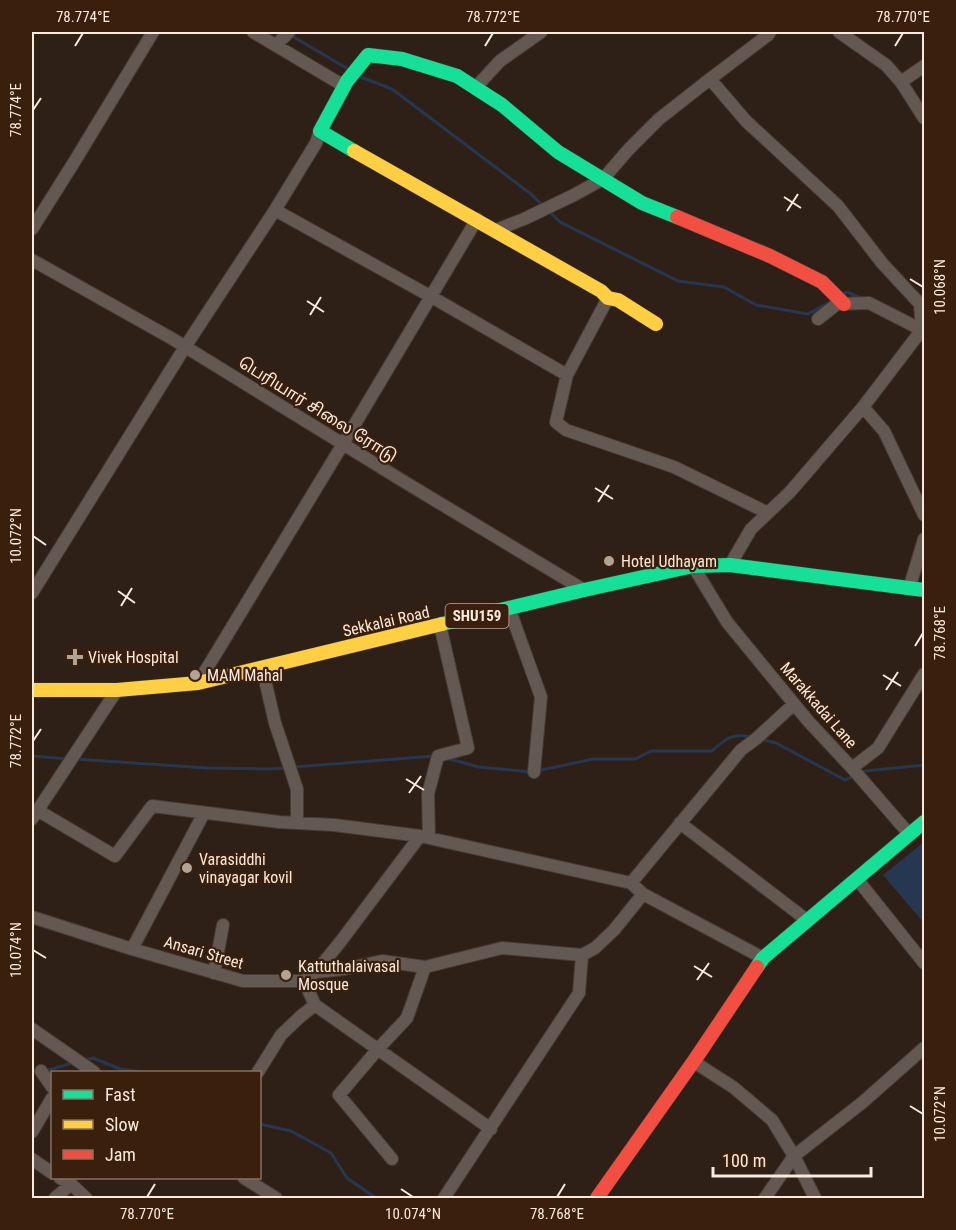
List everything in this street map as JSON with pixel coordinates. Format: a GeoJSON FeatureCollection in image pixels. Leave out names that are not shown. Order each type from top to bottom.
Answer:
{"type":"FeatureCollection","features":[{"type":"Feature","properties":{"kind":"street"},"geometry":{"type":"LineString","coordinates":[[32,229],[153,32]]}},
{"type":"Feature","properties":{"kind":"street"},"geometry":{"type":"LineString","coordinates":[[254,32],[345,85]]}},
{"type":"Feature","properties":{"kind":"street"},"geometry":{"type":"LineString","coordinates":[[276,45],[289,32]]}},
{"type":"Feature","properties":{"kind":"street"},"geometry":{"type":"LineString","coordinates":[[475,88],[500,61],[541,32]]}},
{"type":"Feature","properties":{"kind":"street"},"geometry":{"type":"LineString","coordinates":[[496,230],[524,219],[603,179],[659,119],[770,32]]}},
{"type":"Feature","properties":{"kind":"street"},"geometry":{"type":"LineString","coordinates":[[839,32],[886,65],[901,82],[924,118]]}},
{"type":"Feature","properties":{"kind":"street"},"geometry":{"type":"LineString","coordinates":[[32,593],[185,347],[275,210],[316,143],[320,131],[358,64],[368,55],[402,59],[457,76],[502,105],[558,152],[642,203],[770,256],[822,282],[844,304]]}},
{"type":"Feature","properties":{"kind":"street"},"geometry":{"type":"LineString","coordinates":[[901,82],[924,66]]}},
{"type":"Feature","properties":{"kind":"street"},"geometry":{"type":"LineString","coordinates":[[710,79],[746,121],[838,206],[882,263],[920,304],[924,329],[790,492],[751,529],[730,566]]}},
{"type":"Feature","properties":{"kind":"street"},"geometry":{"type":"LineString","coordinates":[[320,131],[477,219],[601,291],[608,298],[618,300],[656,324]]}},
{"type":"Feature","properties":{"kind":"street"},"geometry":{"type":"LineString","coordinates":[[275,210],[567,375]]}},
{"type":"Feature","properties":{"kind":"street"},"geometry":{"type":"LineString","coordinates":[[198,683],[477,219]]}},
{"type":"Feature","properties":{"kind":"street","name":"பெரியார் சிலை ரோடு"},"geometry":{"type":"LineString","coordinates":[[32,260],[185,347],[584,590]]}},
{"type":"Feature","properties":{"kind":"street"},"geometry":{"type":"LineString","coordinates":[[608,298],[567,375],[556,422],[566,430],[674,467],[768,513]]}},
{"type":"Feature","properties":{"kind":"street"},"geometry":{"type":"LineString","coordinates":[[818,320],[837,304],[869,303],[924,329]]}},
{"type":"Feature","properties":{"kind":"street"},"geometry":{"type":"LineString","coordinates":[[862,407],[884,431],[924,514]]}},
{"type":"Feature","properties":{"kind":"street"},"geometry":{"type":"LineString","coordinates":[[909,589],[924,539]]}},
{"type":"Feature","properties":{"kind":"street","name":"Sekkalai Road"},"geometry":{"type":"LineString","coordinates":[[32,690],[117,690],[198,683],[693,566],[730,566],[924,590]]}},
{"type":"Feature","properties":{"kind":"street","name":"Marakkadai Lane"},"geometry":{"type":"LineString","coordinates":[[693,566],[727,622],[809,722],[852,768],[878,748],[924,674]]}},
{"type":"Feature","properties":{"kind":"street"},"geometry":{"type":"LineString","coordinates":[[509,608],[541,697],[534,772]]}},
{"type":"Feature","properties":{"kind":"street"},"geometry":{"type":"LineString","coordinates":[[440,625],[468,748],[438,756],[428,794],[425,837],[316,972],[304,981],[315,1005],[490,1128]]}},
{"type":"Feature","properties":{"kind":"street"},"geometry":{"type":"LineString","coordinates":[[262,667],[275,723],[297,789],[297,823]]}},
{"type":"Feature","properties":{"kind":"street"},"geometry":{"type":"LineString","coordinates":[[117,690],[34,815],[115,856],[152,806],[425,837],[631,883],[643,894],[763,958]]}},
{"type":"Feature","properties":{"kind":"street"},"geometry":{"type":"LineString","coordinates":[[631,883],[741,750],[794,704]]}},
{"type":"Feature","properties":{"kind":"street"},"geometry":{"type":"LineString","coordinates":[[852,768],[910,834]]}},
{"type":"Feature","properties":{"kind":"street"},"geometry":{"type":"LineString","coordinates":[[132,949],[204,813]]}},
{"type":"Feature","properties":{"kind":"street"},"geometry":{"type":"LineString","coordinates":[[604,1196],[763,958],[924,822]]}},
{"type":"Feature","properties":{"kind":"street"},"geometry":{"type":"LineString","coordinates":[[680,823],[807,921]]}},
{"type":"Feature","properties":{"kind":"street"},"geometry":{"type":"LineString","coordinates":[[857,879],[924,963]]}},
{"type":"Feature","properties":{"kind":"street"},"geometry":{"type":"LineString","coordinates":[[316,972],[344,969],[382,960],[425,967],[502,948],[582,955],[595,948],[614,930],[643,894]]}},
{"type":"Feature","properties":{"kind":"street","name":"Ansari Street"},"geometry":{"type":"LineString","coordinates":[[32,917],[243,981],[304,981]]}},
{"type":"Feature","properties":{"kind":"street"},"geometry":{"type":"LineString","coordinates":[[214,973],[224,925]]}},
{"type":"Feature","properties":{"kind":"street"},"geometry":{"type":"LineString","coordinates":[[444,1198],[579,993],[582,955]]}},
{"type":"Feature","properties":{"kind":"street"},"geometry":{"type":"LineString","coordinates":[[392,1160],[339,1095],[407,1018],[425,967]]}},
{"type":"Feature","properties":{"kind":"street"},"geometry":{"type":"LineString","coordinates":[[259,1071],[281,1035],[315,1005]]}},
{"type":"Feature","properties":{"kind":"street"},"geometry":{"type":"LineString","coordinates":[[32,1029],[93,1071]]}},
{"type":"Feature","properties":{"kind":"street"},"geometry":{"type":"LineString","coordinates":[[765,1198],[794,1156],[863,1102],[924,1048]]}},
{"type":"Feature","properties":{"kind":"street"},"geometry":{"type":"LineString","coordinates":[[693,1062],[733,1087],[772,1120],[794,1156],[814,1198]]}},
{"type":"Feature","properties":{"kind":"street"},"geometry":{"type":"LineString","coordinates":[[41,1071],[51,1085]]}},
{"type":"Feature","properties":{"kind":"street"},"geometry":{"type":"LineString","coordinates":[[32,1132],[51,1100]]}},
{"type":"Feature","properties":{"kind":"street"},"geometry":{"type":"LineString","coordinates":[[32,1159],[51,1172]]}},
{"type":"Feature","properties":{"kind":"street"},"geometry":{"type":"LineString","coordinates":[[246,1179],[276,1198]]}},
{"type":"Feature","properties":{"kind":"street"},"geometry":{"type":"LineString","coordinates":[[55,1198],[65,1181],[86,1198]]}},
{"type":"Feature","properties":{"kind":"water"},"geometry":{"type":"Polygon","coordinates":[[[924,842],[924,923],[883,875],[924,842]]]}},
{"type":"Feature","properties":{"kind":"waterway"},"geometry":{"type":"LineString","coordinates":[[292,36],[348,69]]}},
{"type":"Feature","properties":{"kind":"waterway"},"geometry":{"type":"LineString","coordinates":[[358,76],[392,89],[531,194],[543,206]]}},
{"type":"Feature","properties":{"kind":"waterway"},"geometry":{"type":"LineString","coordinates":[[548,210],[560,222],[678,281],[724,287],[756,305],[808,314],[832,301]]}},
{"type":"Feature","properties":{"kind":"waterway"},"geometry":{"type":"LineString","coordinates":[[842,295],[847,292],[861,298]]}},
{"type":"Feature","properties":{"kind":"waterway"},"geometry":{"type":"LineString","coordinates":[[537,771],[593,759],[635,759],[651,751],[712,751],[729,738],[750,737]]}},
{"type":"Feature","properties":{"kind":"waterway"},"geometry":{"type":"LineString","coordinates":[[760,739],[776,743],[845,780],[854,776]]}},
{"type":"Feature","properties":{"kind":"waterway"},"geometry":{"type":"LineString","coordinates":[[32,756],[69,759]]}},
{"type":"Feature","properties":{"kind":"waterway"},"geometry":{"type":"LineString","coordinates":[[294,767],[434,756]]}},
{"type":"Feature","properties":{"kind":"waterway"},"geometry":{"type":"LineString","coordinates":[[446,758],[479,767],[531,772]]}},
{"type":"Feature","properties":{"kind":"waterway"},"geometry":{"type":"LineString","coordinates":[[75,759],[207,768],[287,768]]}},
{"type":"Feature","properties":{"kind":"waterway"},"geometry":{"type":"LineString","coordinates":[[860,774],[865,771],[924,765]]}},
{"type":"Feature","properties":{"kind":"waterway"},"geometry":{"type":"LineString","coordinates":[[88,1059],[93,1058],[120,1069],[136,1071]]}},
{"type":"Feature","properties":{"kind":"waterway"},"geometry":{"type":"LineString","coordinates":[[45,1071],[69,1064]]}},
{"type":"Feature","properties":{"kind":"waterway"},"geometry":{"type":"LineString","coordinates":[[261,1124],[291,1131],[331,1153],[347,1178],[376,1198]]}},
{"type":"Feature","properties":{"kind":"traffic: fast"},"geometry":{"type":"LineString","coordinates":[[354,151],[320,131],[347,81],[368,55],[402,59],[457,76],[502,105],[558,152],[642,203],[677,217]]}},
{"type":"Feature","properties":{"kind":"traffic: fast"},"geometry":{"type":"LineString","coordinates":[[442,624],[693,566],[730,565],[924,590]]}},
{"type":"Feature","properties":{"kind":"traffic: fast"},"geometry":{"type":"LineString","coordinates":[[757,967],[763,958],[924,822]]}},
{"type":"Feature","properties":{"kind":"traffic: slow"},"geometry":{"type":"LineString","coordinates":[[354,151],[601,291],[608,298],[618,300],[656,324]]}},
{"type":"Feature","properties":{"kind":"traffic: slow"},"geometry":{"type":"LineString","coordinates":[[32,690],[117,690],[198,683],[442,624]]}},
{"type":"Feature","properties":{"kind":"traffic: jam"},"geometry":{"type":"LineString","coordinates":[[677,217],[770,256],[822,282],[844,304]]}},
{"type":"Feature","properties":{"kind":"traffic: jam"},"geometry":{"type":"LineString","coordinates":[[597,1198],[757,967]]}},
{"type":"Feature","properties":{"kind":"place","name":"Hotel Udhayam"},"geometry":{"type":"Point","coordinates":[609,561]}},
{"type":"Feature","properties":{"kind":"place","name":"Vivek Hospital"},"geometry":{"type":"Point","coordinates":[75,657]}},
{"type":"Feature","properties":{"kind":"place","name":"MAM Mahal"},"geometry":{"type":"Point","coordinates":[195,675]}},
{"type":"Feature","properties":{"kind":"place","name":"Varasiddhi vinayagar kovil"},"geometry":{"type":"Point","coordinates":[187,868]}},
{"type":"Feature","properties":{"kind":"place","name":"Kattuthalaivasal Mosque"},"geometry":{"type":"Point","coordinates":[286,975]}}]}
